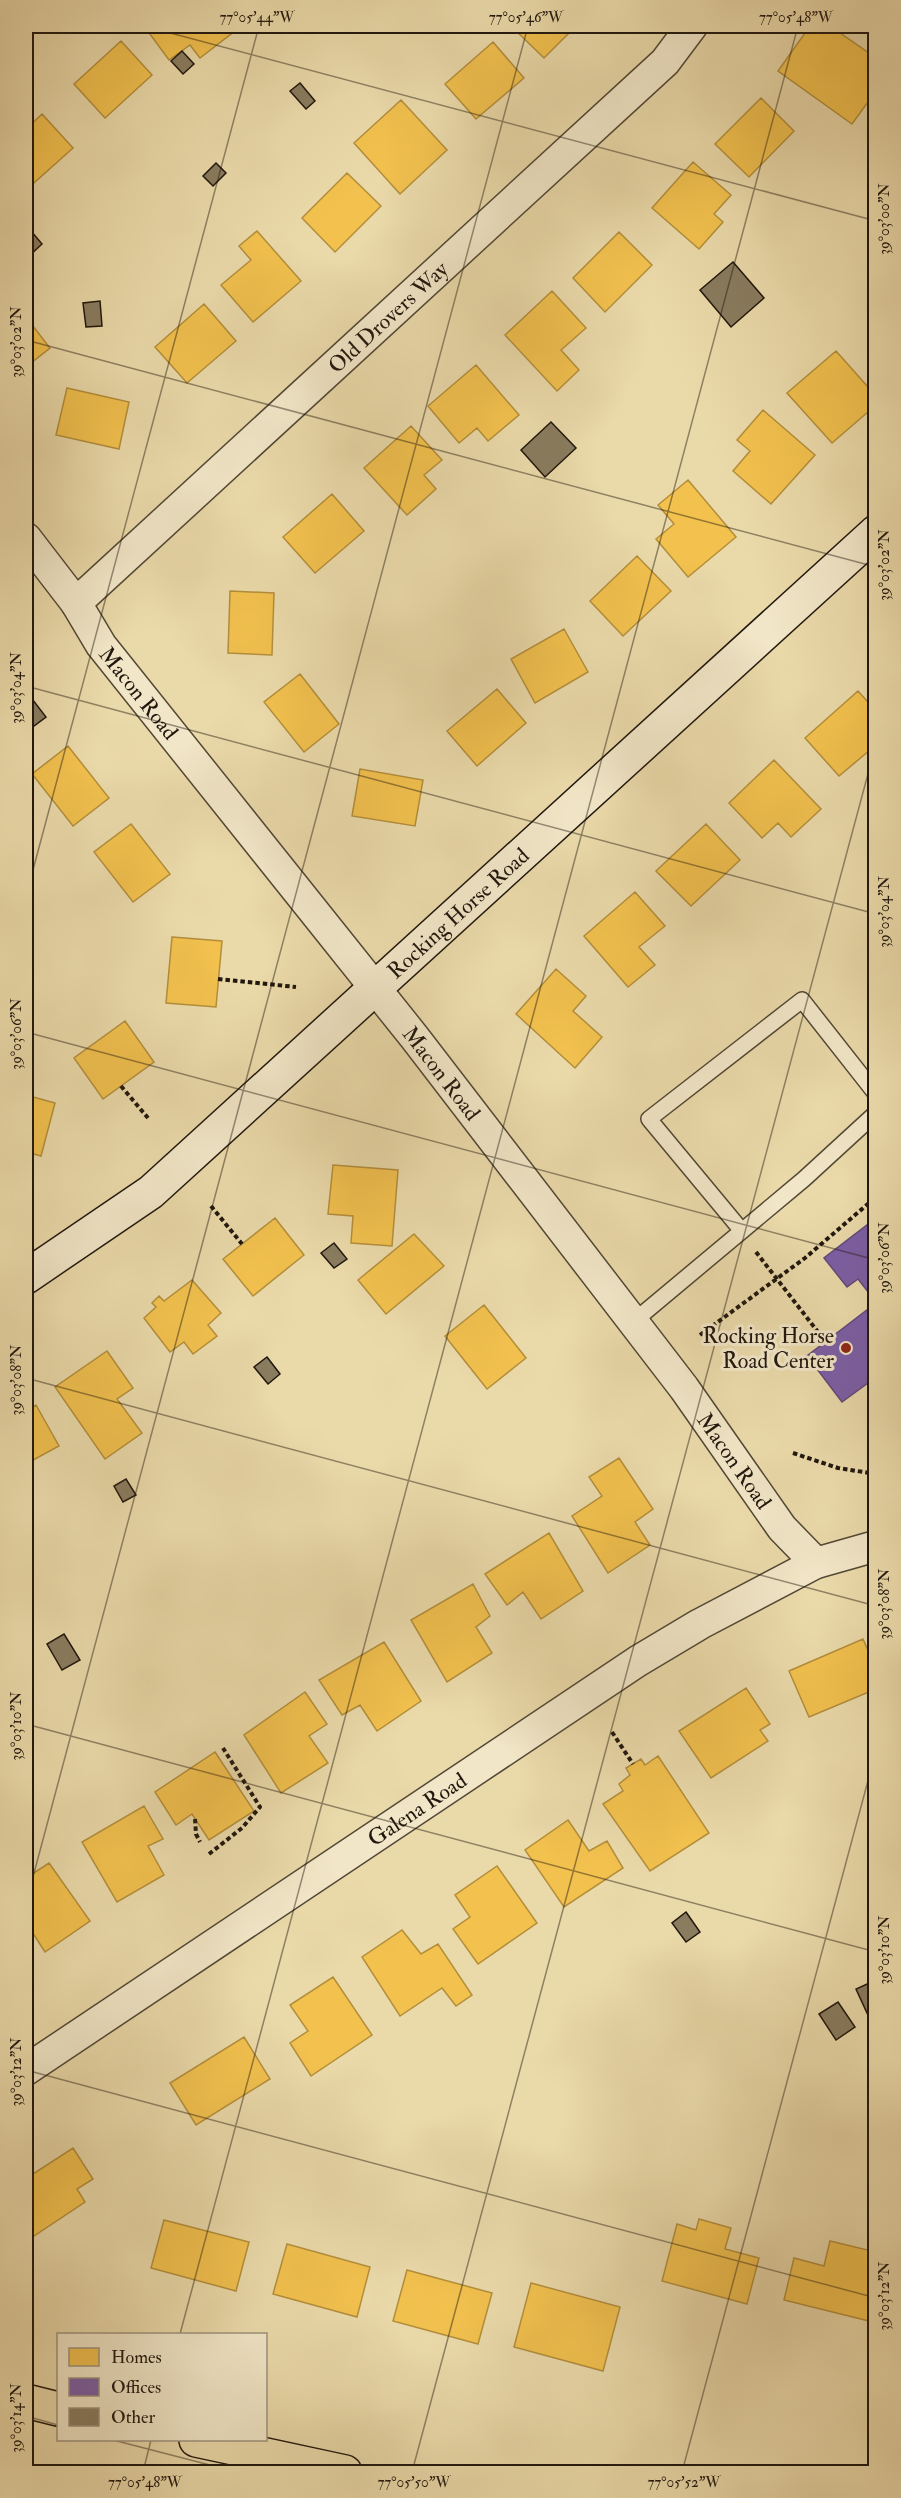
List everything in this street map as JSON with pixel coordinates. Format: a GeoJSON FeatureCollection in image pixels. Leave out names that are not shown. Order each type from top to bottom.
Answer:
{"type":"FeatureCollection","features":[{"type":"Feature","properties":{"kind":"main road"},"geometry":{"type":"LineString","coordinates":[[26,2402],[57,2409]]}},
{"type":"Feature","properties":{"kind":"main road"},"geometry":{"type":"LineString","coordinates":[[205,2441],[345,2472]]}},
{"type":"Feature","properties":{"kind":"street","name":"Old Drovers Way"},"geometry":{"type":"LineString","coordinates":[[76,603],[665,62],[693,26]]}},
{"type":"Feature","properties":{"kind":"street","name":"Rocking Horse Road"},"geometry":{"type":"LineString","coordinates":[[26,1276],[151,1192],[876,532]]}},
{"type":"Feature","properties":{"kind":"street","name":"Macon Road"},"geometry":{"type":"LineString","coordinates":[[26,538],[76,603],[101,645],[376,988],[684,1388],[782,1528],[816,1563]]}},
{"type":"Feature","properties":{"kind":"street"},"geometry":{"type":"LineString","coordinates":[[816,1563],[876,1546]]}},
{"type":"Feature","properties":{"kind":"street","name":"Galena Road"},"geometry":{"type":"LineString","coordinates":[[26,2070],[638,1661],[700,1624],[816,1563]]}},
{"type":"Feature","properties":{"kind":"lane"},"geometry":{"type":"LineString","coordinates":[[741,1231],[649,1119],[802,1000],[876,1094]]}},
{"type":"Feature","properties":{"kind":"lane"},"geometry":{"type":"LineString","coordinates":[[633,1322],[804,1179],[876,1113]]}},
{"type":"Feature","properties":{"kind":"path"},"geometry":{"type":"LineString","coordinates":[[218,979],[296,987]]}},
{"type":"Feature","properties":{"kind":"path"},"geometry":{"type":"LineString","coordinates":[[122,1086],[148,1118]]}},
{"type":"Feature","properties":{"kind":"path"},"geometry":{"type":"LineString","coordinates":[[700,1335],[776,1280],[876,1197]]}},
{"type":"Feature","properties":{"kind":"path"},"geometry":{"type":"LineString","coordinates":[[211,1206],[242,1244]]}},
{"type":"Feature","properties":{"kind":"path"},"geometry":{"type":"LineString","coordinates":[[741,1231],[776,1280],[825,1341]]}},
{"type":"Feature","properties":{"kind":"path"},"geometry":{"type":"LineString","coordinates":[[793,1453],[838,1468],[876,1474]]}},
{"type":"Feature","properties":{"kind":"path"},"geometry":{"type":"LineString","coordinates":[[612,1732],[633,1764]]}},
{"type":"Feature","properties":{"kind":"path"},"geometry":{"type":"LineString","coordinates":[[209,1854],[242,1828],[260,1807],[223,1748]]}},
{"type":"Feature","properties":{"kind":"path"},"geometry":{"type":"LineString","coordinates":[[195,1819],[196,1834],[200,1842]]}},
{"type":"Feature","properties":{"kind":"building: Homes"},"geometry":{"type":"Polygon","coordinates":[[[144,26],[225,26],[231,34],[200,58],[190,45],[169,60],[144,26]]]}},
{"type":"Feature","properties":{"kind":"building: Homes"},"geometry":{"type":"Polygon","coordinates":[[[511,26],[576,26],[544,58],[511,26]]]}},
{"type":"Feature","properties":{"kind":"building: Homes"},"geometry":{"type":"Polygon","coordinates":[[[810,26],[830,26],[876,58],[876,91],[852,124],[778,71],[810,26]]]}},
{"type":"Feature","properties":{"kind":"building: Homes"},"geometry":{"type":"Polygon","coordinates":[[[121,41],[152,75],[105,118],[74,84],[121,41]]]}},
{"type":"Feature","properties":{"kind":"building: Homes"},"geometry":{"type":"Polygon","coordinates":[[[493,42],[524,78],[476,119],[445,84],[493,42]]]}},
{"type":"Feature","properties":{"kind":"building: Homes"},"geometry":{"type":"Polygon","coordinates":[[[761,98],[794,131],[749,177],[715,144],[761,98]]]}},
{"type":"Feature","properties":{"kind":"building: Homes"},"geometry":{"type":"Polygon","coordinates":[[[401,100],[447,150],[400,194],[354,143],[401,100]]]}},
{"type":"Feature","properties":{"kind":"building: Homes"},"geometry":{"type":"Polygon","coordinates":[[[42,114],[73,148],[26,190],[26,129],[42,114]]]}},
{"type":"Feature","properties":{"kind":"building: Homes"},"geometry":{"type":"Polygon","coordinates":[[[693,162],[731,195],[714,214],[723,222],[699,249],[652,208],[693,162]]]}},
{"type":"Feature","properties":{"kind":"building: Homes"},"geometry":{"type":"Polygon","coordinates":[[[347,173],[381,206],[335,252],[302,218],[347,173]]]}},
{"type":"Feature","properties":{"kind":"building: Homes"},"geometry":{"type":"Polygon","coordinates":[[[257,231],[301,281],[253,322],[221,285],[251,260],[239,246],[257,231]]]}},
{"type":"Feature","properties":{"kind":"building: Homes"},"geometry":{"type":"Polygon","coordinates":[[[619,232],[652,265],[605,312],[573,278],[619,232]]]}},
{"type":"Feature","properties":{"kind":"building: Homes"},"geometry":{"type":"Polygon","coordinates":[[[552,291],[586,328],[561,350],[579,370],[557,391],[505,335],[552,291]]]}},
{"type":"Feature","properties":{"kind":"building: Homes"},"geometry":{"type":"Polygon","coordinates":[[[204,304],[236,341],[187,383],[155,347],[204,304]]]}},
{"type":"Feature","properties":{"kind":"building: Homes"},"geometry":{"type":"Polygon","coordinates":[[[26,317],[50,348],[26,367],[26,317]]]}},
{"type":"Feature","properties":{"kind":"building: Homes"},"geometry":{"type":"Polygon","coordinates":[[[836,351],[876,396],[876,405],[832,443],[787,393],[836,351]]]}},
{"type":"Feature","properties":{"kind":"building: Homes"},"geometry":{"type":"Polygon","coordinates":[[[476,365],[519,415],[488,441],[477,428],[459,443],[428,406],[476,365]]]}},
{"type":"Feature","properties":{"kind":"building: Homes"},"geometry":{"type":"Polygon","coordinates":[[[67,388],[129,402],[119,449],[56,435],[67,388]]]}},
{"type":"Feature","properties":{"kind":"building: Homes"},"geometry":{"type":"Polygon","coordinates":[[[763,410],[815,455],[771,504],[733,471],[750,451],[737,440],[763,410]]]}},
{"type":"Feature","properties":{"kind":"building: Homes"},"geometry":{"type":"Polygon","coordinates":[[[411,426],[442,460],[424,475],[436,489],[407,515],[364,468],[411,426]]]}},
{"type":"Feature","properties":{"kind":"building: Homes"},"geometry":{"type":"Polygon","coordinates":[[[688,480],[736,537],[688,577],[656,539],[674,524],[658,505],[688,480]]]}},
{"type":"Feature","properties":{"kind":"building: Homes"},"geometry":{"type":"Polygon","coordinates":[[[332,494],[364,531],[315,573],[283,537],[332,494]]]}},
{"type":"Feature","properties":{"kind":"building: Homes"},"geometry":{"type":"Polygon","coordinates":[[[637,556],[671,591],[623,636],[590,601],[637,556]]]}},
{"type":"Feature","properties":{"kind":"building: Homes"},"geometry":{"type":"Polygon","coordinates":[[[230,591],[274,593],[272,655],[228,653],[230,591]]]}},
{"type":"Feature","properties":{"kind":"building: Homes"},"geometry":{"type":"Polygon","coordinates":[[[564,629],[588,672],[535,703],[511,659],[564,629]]]}},
{"type":"Feature","properties":{"kind":"building: Homes"},"geometry":{"type":"Polygon","coordinates":[[[300,674],[339,724],[304,752],[264,702],[300,674]]]}},
{"type":"Feature","properties":{"kind":"building: Homes"},"geometry":{"type":"Polygon","coordinates":[[[497,689],[526,723],[477,766],[447,731],[497,689]]]}},
{"type":"Feature","properties":{"kind":"building: Homes"},"geometry":{"type":"Polygon","coordinates":[[[858,691],[876,711],[876,745],[839,776],[805,738],[858,691]]]}},
{"type":"Feature","properties":{"kind":"building: Homes"},"geometry":{"type":"Polygon","coordinates":[[[68,746],[109,798],[73,826],[32,774],[68,746]]]}},
{"type":"Feature","properties":{"kind":"building: Homes"},"geometry":{"type":"Polygon","coordinates":[[[774,760],[821,809],[791,837],[778,823],[762,838],[729,803],[774,760]]]}},
{"type":"Feature","properties":{"kind":"building: Homes"},"geometry":{"type":"Polygon","coordinates":[[[360,769],[423,780],[415,826],[352,816],[360,769]]]}},
{"type":"Feature","properties":{"kind":"building: Homes"},"geometry":{"type":"Polygon","coordinates":[[[131,824],[170,874],[133,902],[94,852],[131,824]]]}},
{"type":"Feature","properties":{"kind":"building: Homes"},"geometry":{"type":"Polygon","coordinates":[[[706,824],[740,860],[691,906],[656,871],[706,824]]]}},
{"type":"Feature","properties":{"kind":"building: Homes"},"geometry":{"type":"Polygon","coordinates":[[[635,892],[665,926],[639,947],[655,965],[628,987],[584,936],[635,892]]]}},
{"type":"Feature","properties":{"kind":"building: Homes"},"geometry":{"type":"Polygon","coordinates":[[[172,937],[222,941],[216,1007],[166,1003],[172,937]]]}},
{"type":"Feature","properties":{"kind":"building: Homes"},"geometry":{"type":"Polygon","coordinates":[[[556,969],[586,996],[573,1011],[602,1037],[575,1068],[516,1014],[556,969]]]}},
{"type":"Feature","properties":{"kind":"building: Homes"},"geometry":{"type":"Polygon","coordinates":[[[125,1021],[154,1062],[103,1099],[74,1058],[125,1021]]]}},
{"type":"Feature","properties":{"kind":"building: Homes"},"geometry":{"type":"Polygon","coordinates":[[[26,1095],[55,1103],[41,1156],[26,1152],[26,1095]]]}},
{"type":"Feature","properties":{"kind":"building: Homes"},"geometry":{"type":"Polygon","coordinates":[[[333,1165],[398,1170],[392,1246],[351,1243],[353,1216],[328,1214],[333,1165]]]}},
{"type":"Feature","properties":{"kind":"building: Homes"},"geometry":{"type":"Polygon","coordinates":[[[275,1218],[304,1255],[253,1296],[223,1259],[275,1218]]]}},
{"type":"Feature","properties":{"kind":"building: Homes"},"geometry":{"type":"Polygon","coordinates":[[[414,1234],[444,1266],[386,1314],[358,1280],[414,1234]]]}},
{"type":"Feature","properties":{"kind":"building: Homes"},"geometry":{"type":"Polygon","coordinates":[[[192,1280],[221,1313],[208,1325],[217,1336],[193,1354],[184,1342],[170,1352],[144,1318],[156,1307],[152,1303],[159,1296],[164,1301],[192,1280]]]}},
{"type":"Feature","properties":{"kind":"building: Homes"},"geometry":{"type":"Polygon","coordinates":[[[484,1305],[526,1358],[487,1389],[445,1336],[484,1305]]]}},
{"type":"Feature","properties":{"kind":"building: Homes"},"geometry":{"type":"Polygon","coordinates":[[[107,1351],[133,1388],[117,1399],[142,1433],[105,1459],[55,1387],[107,1351]]]}},
{"type":"Feature","properties":{"kind":"building: Homes"},"geometry":{"type":"Polygon","coordinates":[[[36,1405],[59,1446],[26,1464],[26,1411],[36,1405]]]}},
{"type":"Feature","properties":{"kind":"building: Homes"},"geometry":{"type":"Polygon","coordinates":[[[619,1458],[653,1509],[635,1522],[650,1545],[608,1573],[572,1516],[602,1496],[589,1477],[619,1458]]]}},
{"type":"Feature","properties":{"kind":"building: Homes"},"geometry":{"type":"Polygon","coordinates":[[[549,1533],[583,1591],[541,1619],[523,1592],[507,1605],[485,1574],[549,1533]]]}},
{"type":"Feature","properties":{"kind":"building: Homes"},"geometry":{"type":"Polygon","coordinates":[[[473,1584],[490,1616],[476,1627],[492,1653],[447,1682],[411,1620],[473,1584]]]}},
{"type":"Feature","properties":{"kind":"building: Homes"},"geometry":{"type":"Polygon","coordinates":[[[863,1639],[876,1669],[876,1689],[809,1717],[789,1671],[863,1639]]]}},
{"type":"Feature","properties":{"kind":"building: Homes"},"geometry":{"type":"Polygon","coordinates":[[[384,1642],[421,1701],[377,1731],[360,1705],[342,1715],[319,1680],[384,1642]]]}},
{"type":"Feature","properties":{"kind":"building: Homes"},"geometry":{"type":"Polygon","coordinates":[[[746,1688],[770,1724],[760,1730],[768,1741],[711,1778],[679,1731],[746,1688]]]}},
{"type":"Feature","properties":{"kind":"building: Homes"},"geometry":{"type":"Polygon","coordinates":[[[305,1692],[327,1724],[309,1736],[328,1763],[281,1793],[244,1735],[305,1692]]]}},
{"type":"Feature","properties":{"kind":"building: Homes"},"geometry":{"type":"Polygon","coordinates":[[[215,1752],[254,1811],[209,1840],[192,1814],[176,1825],[155,1792],[215,1752]]]}},
{"type":"Feature","properties":{"kind":"building: Homes"},"geometry":{"type":"Polygon","coordinates":[[[658,1756],[709,1833],[650,1871],[603,1804],[623,1791],[619,1784],[630,1775],[626,1768],[641,1759],[645,1765],[658,1756]]]}},
{"type":"Feature","properties":{"kind":"building: Homes"},"geometry":{"type":"Polygon","coordinates":[[[144,1806],[163,1839],[148,1846],[164,1875],[117,1902],[82,1842],[144,1806]]]}},
{"type":"Feature","properties":{"kind":"building: Homes"},"geometry":{"type":"Polygon","coordinates":[[[568,1820],[589,1851],[607,1841],[623,1868],[564,1907],[525,1850],[568,1820]]]}},
{"type":"Feature","properties":{"kind":"building: Homes"},"geometry":{"type":"Polygon","coordinates":[[[49,1863],[90,1921],[45,1952],[26,1925],[26,1878],[49,1863]]]}},
{"type":"Feature","properties":{"kind":"building: Homes"},"geometry":{"type":"Polygon","coordinates":[[[497,1866],[537,1923],[478,1964],[453,1929],[470,1917],[455,1895],[497,1866]]]}},
{"type":"Feature","properties":{"kind":"building: Homes"},"geometry":{"type":"Polygon","coordinates":[[[402,1930],[421,1954],[438,1944],[472,1995],[456,2006],[442,1988],[400,2016],[362,1957],[402,1930]]]}},
{"type":"Feature","properties":{"kind":"building: Homes"},"geometry":{"type":"Polygon","coordinates":[[[333,1977],[372,2035],[311,2076],[290,2043],[308,2031],[290,2005],[333,1977]]]}},
{"type":"Feature","properties":{"kind":"building: Homes"},"geometry":{"type":"Polygon","coordinates":[[[244,2037],[270,2079],[196,2125],[170,2083],[244,2037]]]}},
{"type":"Feature","properties":{"kind":"building: Homes"},"geometry":{"type":"Polygon","coordinates":[[[73,2148],[93,2179],[77,2189],[85,2202],[28,2240],[26,2237],[26,2172],[30,2176],[73,2148]]]}},
{"type":"Feature","properties":{"kind":"building: Homes"},"geometry":{"type":"Polygon","coordinates":[[[699,2219],[731,2228],[725,2249],[759,2258],[747,2304],[662,2281],[677,2224],[696,2230],[699,2219]]]}},
{"type":"Feature","properties":{"kind":"building: Homes"},"geometry":{"type":"Polygon","coordinates":[[[164,2220],[249,2242],[236,2291],[151,2268],[164,2220]]]}},
{"type":"Feature","properties":{"kind":"building: Homes"},"geometry":{"type":"Polygon","coordinates":[[[830,2241],[876,2252],[876,2294],[869,2321],[784,2300],[794,2258],[824,2266],[830,2241]]]}},
{"type":"Feature","properties":{"kind":"building: Homes"},"geometry":{"type":"Polygon","coordinates":[[[287,2244],[370,2267],[357,2317],[273,2294],[287,2244]]]}},
{"type":"Feature","properties":{"kind":"building: Homes"},"geometry":{"type":"Polygon","coordinates":[[[407,2270],[492,2293],[478,2344],[393,2321],[407,2270]]]}},
{"type":"Feature","properties":{"kind":"building: Homes"},"geometry":{"type":"Polygon","coordinates":[[[531,2283],[620,2307],[603,2371],[514,2347],[531,2283]]]}},
{"type":"Feature","properties":{"kind":"building: Offices","name":"Rocking Horse Road Center"},"geometry":{"type":"Polygon","coordinates":[[[876,1218],[876,1302],[858,1279],[847,1287],[824,1258],[876,1218]]]}},
{"type":"Feature","properties":{"kind":"building: Offices","name":"Rocking Horse Road Center"},"geometry":{"type":"Polygon","coordinates":[[[876,1303],[876,1377],[842,1402],[807,1356],[876,1303]]]}},
{"type":"Feature","properties":{"kind":"building: Other"},"geometry":{"type":"Polygon","coordinates":[[[182,51],[194,64],[183,74],[171,61],[182,51]]]}},
{"type":"Feature","properties":{"kind":"building: Other"},"geometry":{"type":"Polygon","coordinates":[[[300,83],[315,101],[306,109],[290,91],[300,83]]]}},
{"type":"Feature","properties":{"kind":"building: Other"},"geometry":{"type":"Polygon","coordinates":[[[216,163],[226,173],[213,186],[203,176],[216,163]]]}},
{"type":"Feature","properties":{"kind":"building: Other"},"geometry":{"type":"Polygon","coordinates":[[[26,225],[42,244],[26,259],[26,225]]]}},
{"type":"Feature","properties":{"kind":"building: Other"},"geometry":{"type":"Polygon","coordinates":[[[733,262],[764,298],[731,327],[700,290],[733,262]]]}},
{"type":"Feature","properties":{"kind":"building: Other"},"geometry":{"type":"Polygon","coordinates":[[[100,301],[102,326],[86,327],[83,303],[100,301]]]}},
{"type":"Feature","properties":{"kind":"building: Other"},"geometry":{"type":"Polygon","coordinates":[[[551,422],[576,448],[545,477],[521,450],[551,422]]]}},
{"type":"Feature","properties":{"kind":"building: Other"},"geometry":{"type":"Polygon","coordinates":[[[26,691],[46,717],[26,732],[26,691]]]}},
{"type":"Feature","properties":{"kind":"building: Other"},"geometry":{"type":"Polygon","coordinates":[[[334,1243],[347,1259],[334,1268],[321,1253],[334,1243]]]}},
{"type":"Feature","properties":{"kind":"building: Other"},"geometry":{"type":"Polygon","coordinates":[[[267,1357],[280,1374],[268,1384],[254,1367],[267,1357]]]}},
{"type":"Feature","properties":{"kind":"building: Other"},"geometry":{"type":"Polygon","coordinates":[[[126,1479],[136,1495],[123,1502],[114,1486],[126,1479]]]}},
{"type":"Feature","properties":{"kind":"building: Other"},"geometry":{"type":"Polygon","coordinates":[[[64,1634],[80,1660],[62,1670],[47,1644],[64,1634]]]}},
{"type":"Feature","properties":{"kind":"building: Other"},"geometry":{"type":"Polygon","coordinates":[[[686,1912],[700,1932],[686,1942],[672,1923],[686,1912]]]}},
{"type":"Feature","properties":{"kind":"building: Other"},"geometry":{"type":"Polygon","coordinates":[[[876,1980],[876,2025],[873,2026],[856,1989],[876,1980]]]}},
{"type":"Feature","properties":{"kind":"building: Other"},"geometry":{"type":"Polygon","coordinates":[[[838,2002],[855,2027],[836,2040],[819,2014],[838,2002]]]}},
{"type":"Feature","properties":{"kind":"building: Other"},"geometry":{"type":"Polygon","coordinates":[[[26,2265],[33,2276],[26,2282],[26,2265]]]}},
{"type":"Feature","properties":{"kind":"place","name":"Rocking Horse Road Center"},"geometry":{"type":"Point","coordinates":[846,1348]}}]}
